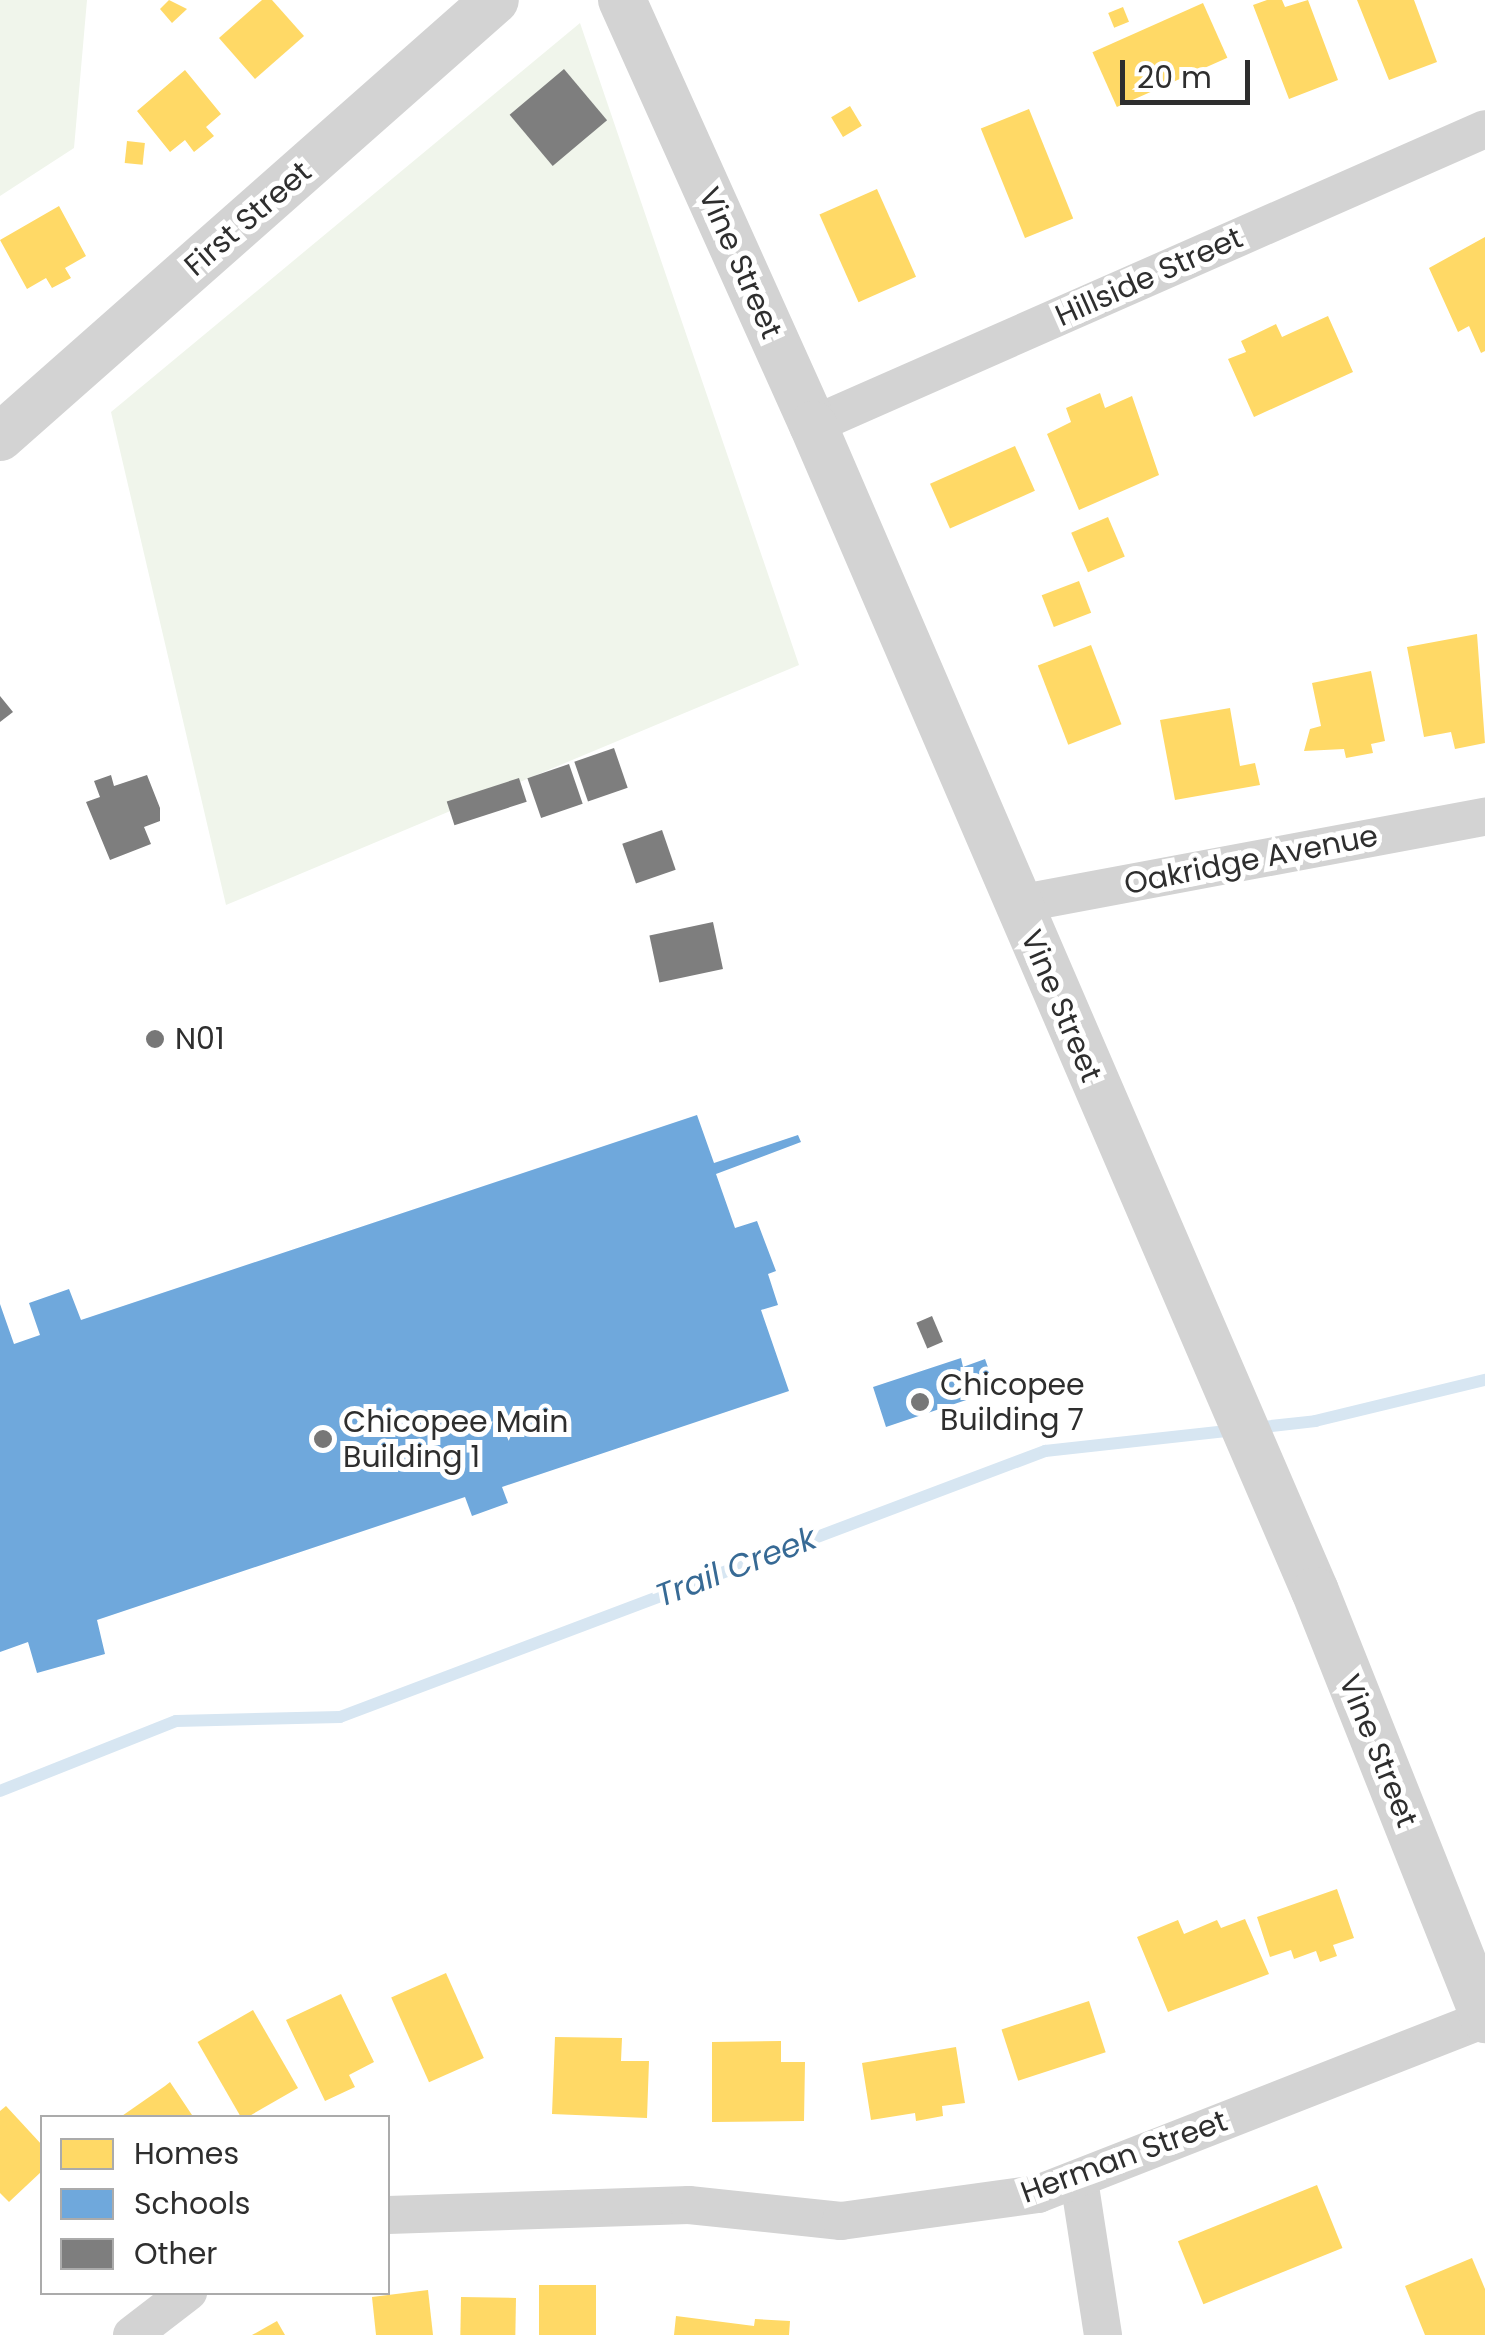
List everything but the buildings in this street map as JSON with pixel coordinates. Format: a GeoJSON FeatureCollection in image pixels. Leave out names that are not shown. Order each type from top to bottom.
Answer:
{"type":"FeatureCollection","features":[{"type":"Feature","properties":{"kind":"street","name":"First Street"},"geometry":{"type":"LineString","coordinates":[[0,437],[495,0]]}},
{"type":"Feature","properties":{"kind":"street","name":"Vine Street"},"geometry":{"type":"LineString","coordinates":[[622,0],[813,425],[1191,1313],[1314,1591],[1485,2019]]}},
{"type":"Feature","properties":{"kind":"street","name":"Hillside Street"},"geometry":{"type":"LineString","coordinates":[[813,425],[1485,130]]}},
{"type":"Feature","properties":{"kind":"street","name":"Oakridge Avenue"},"geometry":{"type":"LineString","coordinates":[[1018,904],[1485,816]]}},
{"type":"Feature","properties":{"kind":"street","name":"Herman Street"},"geometry":{"type":"LineString","coordinates":[[390,2214],[689,2204],[841,2221],[1038,2194],[1485,2019]]}},
{"type":"Feature","properties":{"kind":"street"},"geometry":{"type":"LineString","coordinates":[[1079,2180],[1103,2335]]}},
{"type":"Feature","properties":{"kind":"street"},"geometry":{"type":"LineString","coordinates":[[132,2335],[184,2295]]}},
{"type":"Feature","properties":{"kind":"shaded area"},"geometry":{"type":"Polygon","coordinates":[[[0,0],[87,0],[74,148],[0,196],[0,0]]]}},
{"type":"Feature","properties":{"kind":"shaded area"},"geometry":{"type":"Polygon","coordinates":[[[580,23],[799,665],[226,905],[111,412],[580,23]]]}},
{"type":"Feature","properties":{"kind":"waterway","name":"Trail Creek"},"geometry":{"type":"LineString","coordinates":[[0,1791],[176,1721],[340,1717],[1045,1451],[1315,1421],[1485,1380]]}},
{"type":"Feature","properties":{"kind":"place","name":"N01"},"geometry":{"type":"Point","coordinates":[155,1039]}},
{"type":"Feature","properties":{"kind":"place","name":"Chicopee Building 7"},"geometry":{"type":"Point","coordinates":[920,1402]}},
{"type":"Feature","properties":{"kind":"place","name":"Chicopee Main Building 1"},"geometry":{"type":"Point","coordinates":[323,1439]}}]}
